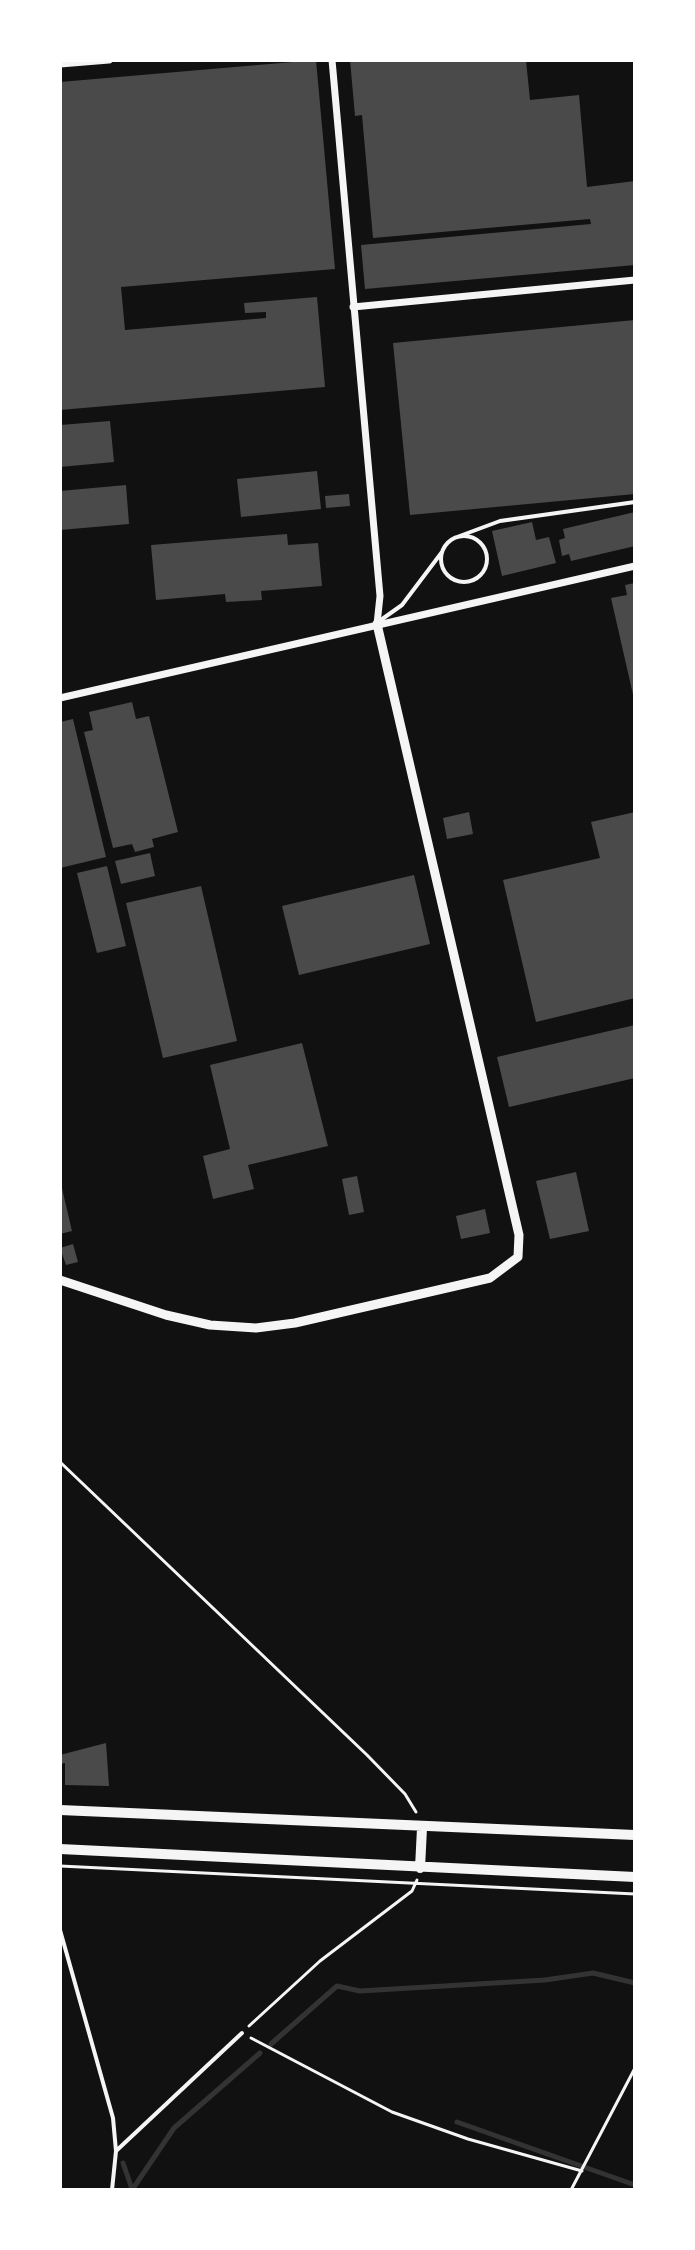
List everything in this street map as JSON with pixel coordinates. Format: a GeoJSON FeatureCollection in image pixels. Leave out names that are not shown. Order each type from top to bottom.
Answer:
{"type":"FeatureCollection","features":[{"type":"Feature","properties":{"kind":"main road"},"geometry":{"type":"LineString","coordinates":[[60,1810],[635,1835]]}},
{"type":"Feature","properties":{"kind":"main road"},"geometry":{"type":"LineString","coordinates":[[420,1868],[422,1828]]}},
{"type":"Feature","properties":{"kind":"main road"},"geometry":{"type":"LineString","coordinates":[[60,1849],[635,1877]]}},
{"type":"Feature","properties":{"kind":"street"},"geometry":{"type":"LineString","coordinates":[[60,64],[109,60]]}},
{"type":"Feature","properties":{"kind":"street"},"geometry":{"type":"LineString","coordinates":[[60,1280],[166,1315],[210,1325],[256,1328],[295,1323],[490,1278],[518,1257],[519,1235],[377,624],[380,596],[332,60]]}},
{"type":"Feature","properties":{"kind":"street"},"geometry":{"type":"LineString","coordinates":[[353,307],[635,280]]}},
{"type":"Feature","properties":{"kind":"street"},"geometry":{"type":"LineString","coordinates":[[60,698],[635,566]]}},
{"type":"Feature","properties":{"kind":"lane"},"geometry":{"type":"LineString","coordinates":[[377,624],[402,605],[457,537],[500,521],[635,502]]}},
{"type":"Feature","properties":{"kind":"lane"},"geometry":{"type":"LineString","coordinates":[[443,551],[442,566],[451,578],[465,582],[479,576],[487,563],[484,548],[472,538],[457,537]]}},
{"type":"Feature","properties":{"kind":"lane"},"geometry":{"type":"LineString","coordinates":[[60,1930],[113,2118],[116,2151],[112,2190]]}},
{"type":"Feature","properties":{"kind":"lane"},"geometry":{"type":"LineString","coordinates":[[116,2151],[242,2033]]}},
{"type":"Feature","properties":{"kind":"path"},"geometry":{"type":"LineString","coordinates":[[60,1462],[367,1755],[405,1794],[422,1828]]}},
{"type":"Feature","properties":{"kind":"path"},"geometry":{"type":"LineString","coordinates":[[60,1866],[635,1894]]}},
{"type":"Feature","properties":{"kind":"path"},"geometry":{"type":"LineString","coordinates":[[420,1868],[412,1891],[320,1961],[242,2033],[392,2112],[468,2139],[584,2167]]}},
{"type":"Feature","properties":{"kind":"path"},"geometry":{"type":"LineString","coordinates":[[571,2190],[635,2068]]}},
{"type":"Feature","properties":{"kind":"building"},"geometry":{"type":"Polygon","coordinates":[[[316,60],[335,269],[121,287],[125,330],[266,318],[266,312],[245,313],[244,303],[317,297],[325,387],[60,410],[60,82],[316,60]]]}},
{"type":"Feature","properties":{"kind":"building"},"geometry":{"type":"Polygon","coordinates":[[[350,60],[526,60],[530,100],[579,95],[587,187],[635,181],[635,265],[365,289],[361,245],[591,224],[590,219],[373,238],[362,115],[355,116],[350,60]]]}},
{"type":"Feature","properties":{"kind":"building"},"geometry":{"type":"Polygon","coordinates":[[[635,320],[635,494],[410,515],[393,343],[635,320]]]}},
{"type":"Feature","properties":{"kind":"building"},"geometry":{"type":"Polygon","coordinates":[[[110,421],[114,462],[60,467],[60,425],[110,421]]]}},
{"type":"Feature","properties":{"kind":"building"},"geometry":{"type":"Polygon","coordinates":[[[317,471],[321,509],[241,517],[237,479],[317,471]]]}},
{"type":"Feature","properties":{"kind":"building"},"geometry":{"type":"Polygon","coordinates":[[[126,485],[129,524],[60,530],[60,491],[126,485]]]}},
{"type":"Feature","properties":{"kind":"building"},"geometry":{"type":"Polygon","coordinates":[[[349,494],[350,506],[326,508],[325,496],[349,494]]]}},
{"type":"Feature","properties":{"kind":"building"},"geometry":{"type":"Polygon","coordinates":[[[635,512],[635,546],[571,561],[569,554],[562,556],[559,540],[565,538],[563,529],[635,512]]]}},
{"type":"Feature","properties":{"kind":"building"},"geometry":{"type":"Polygon","coordinates":[[[532,522],[536,540],[549,537],[556,563],[502,576],[492,531],[532,522]]]}},
{"type":"Feature","properties":{"kind":"building"},"geometry":{"type":"Polygon","coordinates":[[[287,534],[288,545],[318,543],[322,586],[261,591],[262,600],[226,602],[225,594],[156,600],[151,545],[287,534]]]}},
{"type":"Feature","properties":{"kind":"building"},"geometry":{"type":"Polygon","coordinates":[[[635,583],[634,699],[611,598],[627,595],[625,585],[635,583]]]}},
{"type":"Feature","properties":{"kind":"building"},"geometry":{"type":"Polygon","coordinates":[[[132,702],[136,719],[149,716],[178,832],[152,839],[154,847],[135,852],[132,844],[113,848],[84,732],[93,730],[89,712],[132,702]]]}},
{"type":"Feature","properties":{"kind":"building"},"geometry":{"type":"Polygon","coordinates":[[[73,719],[106,857],[60,868],[60,722],[73,719]]]}},
{"type":"Feature","properties":{"kind":"building"},"geometry":{"type":"Polygon","coordinates":[[[469,812],[473,834],[447,839],[443,818],[469,812]]]}},
{"type":"Feature","properties":{"kind":"building"},"geometry":{"type":"Polygon","coordinates":[[[635,812],[635,998],[536,1022],[503,880],[600,858],[591,822],[635,812]]]}},
{"type":"Feature","properties":{"kind":"building"},"geometry":{"type":"Polygon","coordinates":[[[150,853],[155,876],[121,884],[115,861],[150,853]]]}},
{"type":"Feature","properties":{"kind":"building"},"geometry":{"type":"Polygon","coordinates":[[[107,866],[126,946],[97,953],[77,873],[107,866]]]}},
{"type":"Feature","properties":{"kind":"building"},"geometry":{"type":"Polygon","coordinates":[[[414,875],[430,944],[299,975],[282,906],[414,875]]]}},
{"type":"Feature","properties":{"kind":"building"},"geometry":{"type":"Polygon","coordinates":[[[201,886],[237,1041],[163,1058],[126,903],[201,886]]]}},
{"type":"Feature","properties":{"kind":"building"},"geometry":{"type":"Polygon","coordinates":[[[635,1025],[635,1078],[509,1107],[497,1057],[635,1025]]]}},
{"type":"Feature","properties":{"kind":"building"},"geometry":{"type":"Polygon","coordinates":[[[302,1043],[328,1146],[248,1165],[254,1189],[213,1199],[203,1156],[230,1149],[210,1065],[302,1043]]]}},
{"type":"Feature","properties":{"kind":"building"},"geometry":{"type":"Polygon","coordinates":[[[576,1172],[589,1231],[550,1239],[536,1181],[576,1172]]]}},
{"type":"Feature","properties":{"kind":"building"},"geometry":{"type":"Polygon","coordinates":[[[357,1176],[364,1212],[349,1215],[342,1179],[357,1176]]]}},
{"type":"Feature","properties":{"kind":"building"},"geometry":{"type":"Polygon","coordinates":[[[60,1185],[72,1231],[60,1234],[60,1185]]]}},
{"type":"Feature","properties":{"kind":"building"},"geometry":{"type":"Polygon","coordinates":[[[485,1209],[490,1233],[461,1239],[456,1216],[485,1209]]]}},
{"type":"Feature","properties":{"kind":"building"},"geometry":{"type":"Polygon","coordinates":[[[73,1244],[78,1262],[66,1265],[60,1248],[73,1244]]]}},
{"type":"Feature","properties":{"kind":"building"},"geometry":{"type":"Polygon","coordinates":[[[106,1743],[109,1786],[65,1785],[65,1763],[60,1764],[60,1755],[106,1743]]]}},
{"type":"Feature","properties":{"kind":"waterway"},"geometry":{"type":"LineString","coordinates":[[271,2044],[337,1986],[360,1991],[545,1980],[593,1973],[635,1983]]}},
{"type":"Feature","properties":{"kind":"waterway"},"geometry":{"type":"LineString","coordinates":[[132,2190],[174,2128],[260,2053]]}},
{"type":"Feature","properties":{"kind":"waterway"},"geometry":{"type":"LineString","coordinates":[[457,2122],[635,2185]]}},
{"type":"Feature","properties":{"kind":"waterway"},"geometry":{"type":"LineString","coordinates":[[123,2163],[132,2189]]}}]}
